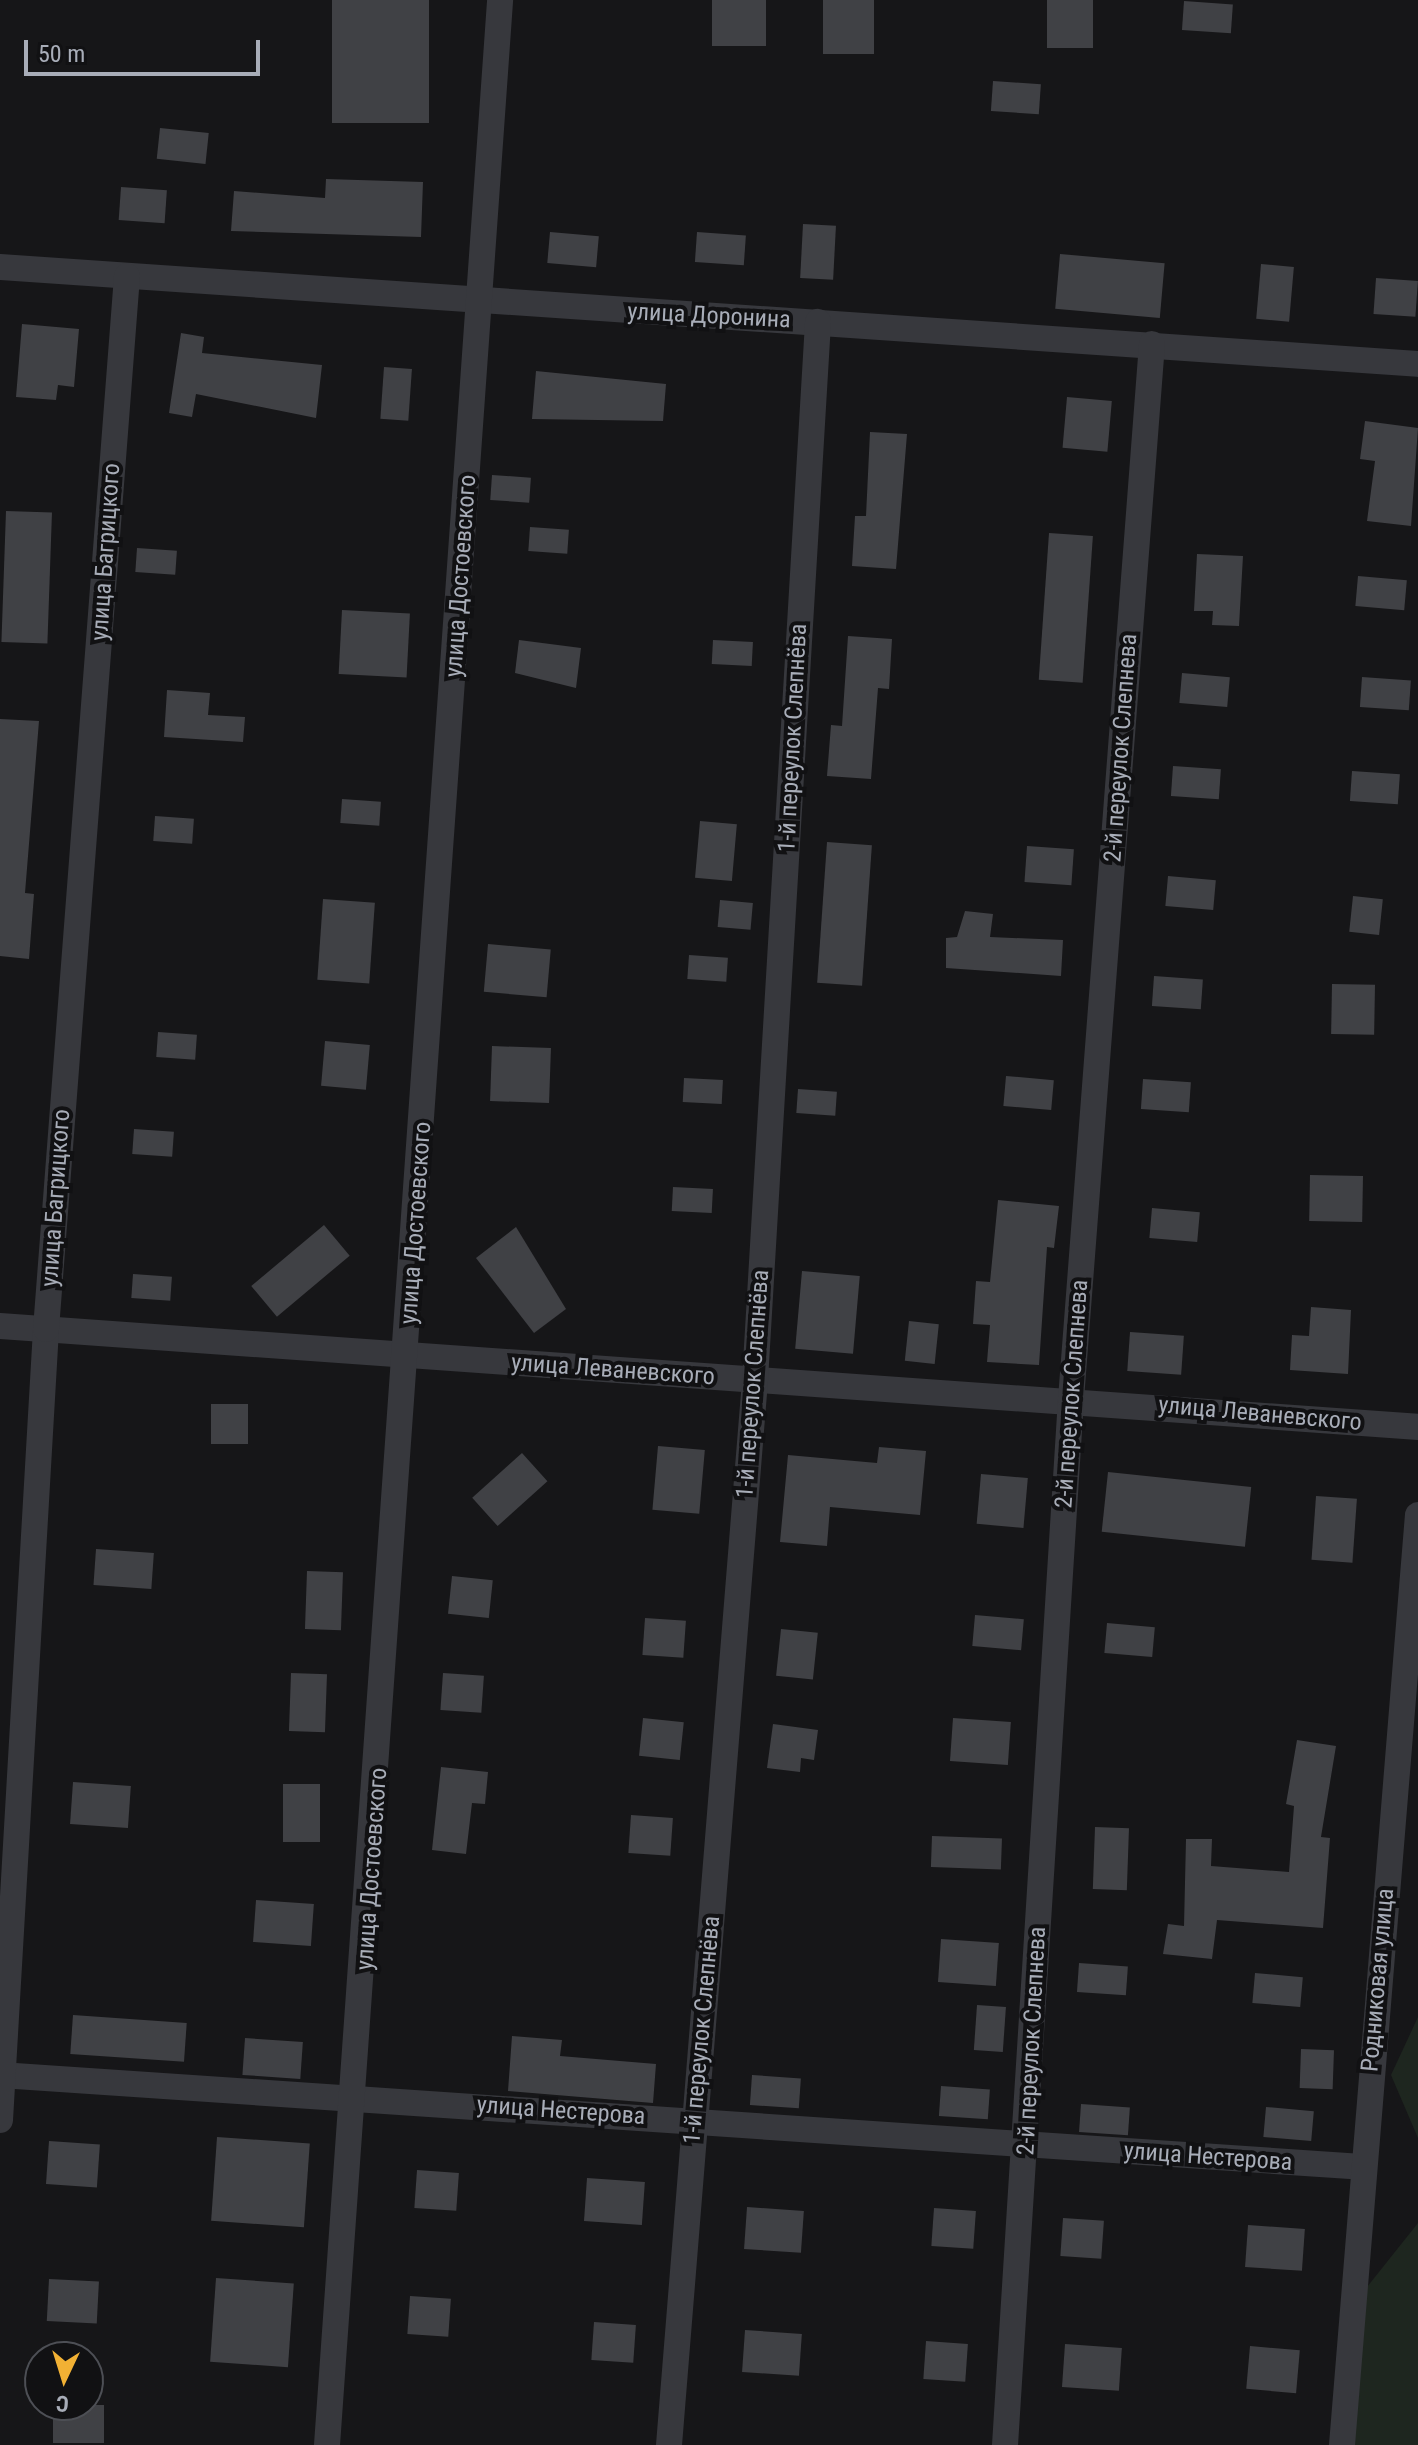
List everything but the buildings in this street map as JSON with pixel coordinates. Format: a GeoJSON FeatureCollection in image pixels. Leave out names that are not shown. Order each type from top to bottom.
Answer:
{"type":"FeatureCollection","features":[{"type":"Feature","properties":{"kind":"street","name":"улица Достоевского"},"geometry":{"type":"LineString","coordinates":[[327,2445],[357,2096],[500,0]]}},
{"type":"Feature","properties":{"kind":"street","name":"улица Доронина"},"geometry":{"type":"LineString","coordinates":[[0,267],[481,303],[818,322],[1418,364]]}},
{"type":"Feature","properties":{"kind":"street","name":"улица Багрицкого"},"geometry":{"type":"LineString","coordinates":[[0,2120],[46,1329],[127,276]]}},
{"type":"Feature","properties":{"kind":"street","name":"1-й переулок Слепнёва"},"geometry":{"type":"LineString","coordinates":[[669,2445],[755,1380],[818,322]]}},
{"type":"Feature","properties":{"kind":"street","name":"2-й переулок Слепнева"},"geometry":{"type":"LineString","coordinates":[[1005,2445],[1071,1399],[1152,344]]}},
{"type":"Feature","properties":{"kind":"street","name":"улица Леваневского"},"geometry":{"type":"LineString","coordinates":[[0,1326],[755,1380],[1071,1399],[1418,1427]]}},
{"type":"Feature","properties":{"kind":"street","name":"Родниковая улица"},"geometry":{"type":"LineString","coordinates":[[1342,2445],[1362,2167],[1418,1515]]}},
{"type":"Feature","properties":{"kind":"street","name":"улица Нестерова"},"geometry":{"type":"LineString","coordinates":[[2,2075],[357,2096],[1362,2167]]}},
{"type":"Feature","properties":{"kind":"shaded area"},"geometry":{"type":"Polygon","coordinates":[[[1418,2017],[1418,2138],[1391,2075],[1418,2017]]]}},
{"type":"Feature","properties":{"kind":"shaded area"},"geometry":{"type":"Polygon","coordinates":[[[1418,2223],[1418,2445],[1351,2445],[1363,2292],[1418,2223]]]}}]}
